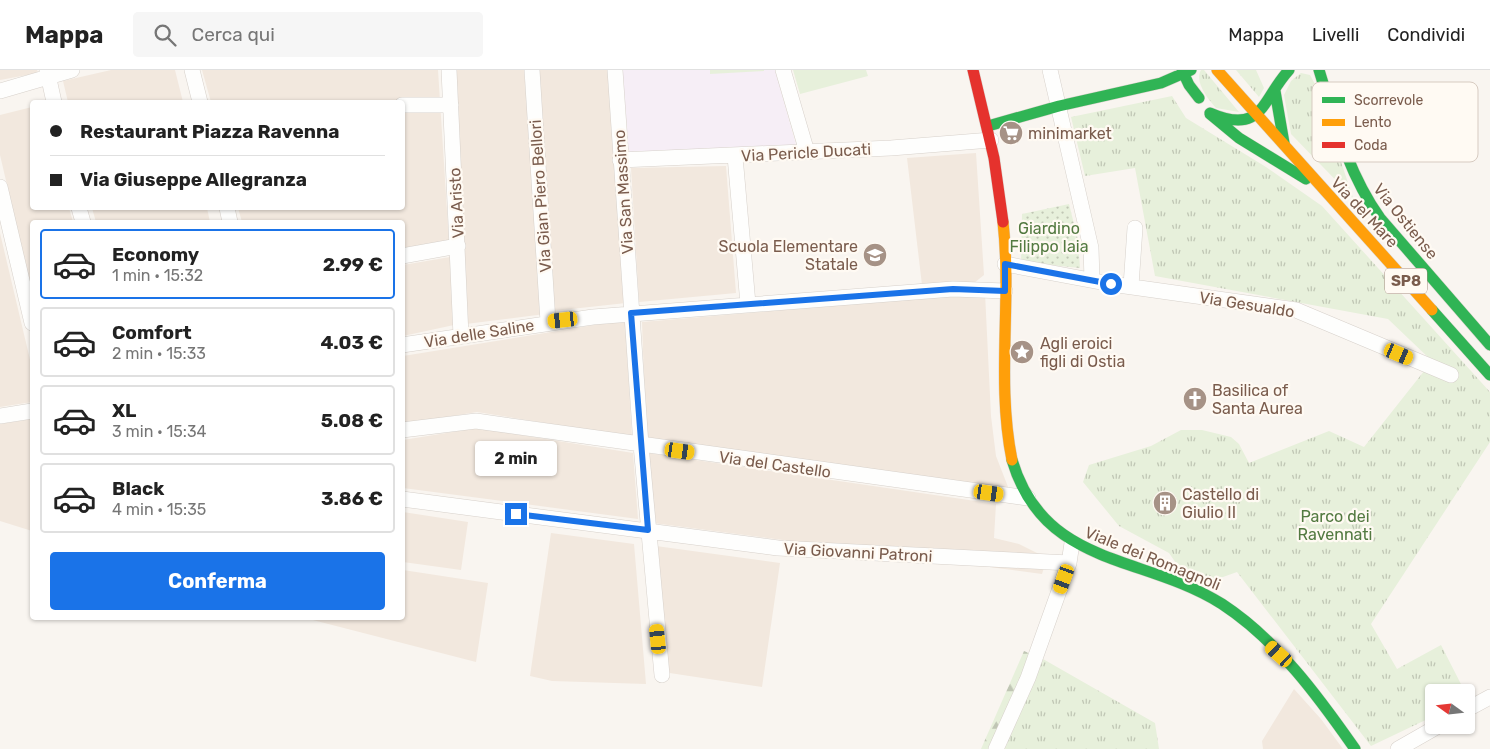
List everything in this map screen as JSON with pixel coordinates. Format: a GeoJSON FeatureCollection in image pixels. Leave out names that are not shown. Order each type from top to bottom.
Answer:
{"type":"FeatureCollection","features":[{"type":"Feature","properties":{"kind":"main road","name":"Viale dei Romagnoli"},"geometry":{"type":"LineString","coordinates":[[973,70],[989,133],[1002,210],[1005,264],[1004,378],[1006,436],[1017,478],[1028,498],[1049,524],[1072,543],[1098,555],[1186,587],[1228,609],[1284,660],[1327,709],[1355,749]]}},
{"type":"Feature","properties":{"kind":"main road"},"geometry":{"type":"LineString","coordinates":[[1196,70],[1194,81],[1199,98]]}},
{"type":"Feature","properties":{"kind":"main road","name":"Via del Mare"},"geometry":{"type":"LineString","coordinates":[[1217,70],[1284,143],[1320,188],[1490,375]]}},
{"type":"Feature","properties":{"kind":"main road"},"geometry":{"type":"LineString","coordinates":[[1210,114],[1237,122],[1257,114],[1269,102],[1288,70]]}},
{"type":"Feature","properties":{"kind":"main road","name":"Via Ostiense"},"geometry":{"type":"LineString","coordinates":[[1319,70],[1323,82]]}},
{"type":"Feature","properties":{"kind":"main road"},"geometry":{"type":"LineString","coordinates":[[989,133],[1059,106],[1161,83],[1186,71],[1199,98],[1210,114],[1239,138],[1320,188]]}},
{"type":"Feature","properties":{"kind":"main road"},"geometry":{"type":"LineString","coordinates":[[1269,75],[1275,91],[1284,143]]}},
{"type":"Feature","properties":{"kind":"main road"},"geometry":{"type":"LineString","coordinates":[[1161,83],[1180,87],[1199,98]]}},
{"type":"Feature","properties":{"kind":"main road","name":"Via Ostiense"},"geometry":{"type":"LineString","coordinates":[[1348,162],[1365,198],[1380,218],[1490,346]]}},
{"type":"Feature","properties":{"kind":"street"},"geometry":{"type":"LineString","coordinates":[[0,91],[47,73],[72,70]]}},
{"type":"Feature","properties":{"kind":"street"},"geometry":{"type":"LineString","coordinates":[[192,70],[200,100]]}},
{"type":"Feature","properties":{"kind":"street","name":"Via Aristo"},"geometry":{"type":"LineString","coordinates":[[448,70],[461,336]]}},
{"type":"Feature","properties":{"kind":"street","name":"Via Gian Piero Bellori"},"geometry":{"type":"LineString","coordinates":[[532,70],[548,322]]}},
{"type":"Feature","properties":{"kind":"street","name":"Via San Massimo"},"geometry":{"type":"LineString","coordinates":[[615,70],[641,445],[662,675]]}},
{"type":"Feature","properties":{"kind":"street"},"geometry":{"type":"LineString","coordinates":[[783,70],[807,152]]}},
{"type":"Feature","properties":{"kind":"street"},"geometry":{"type":"LineString","coordinates":[[1050,70],[1091,248],[1092,280]]}},
{"type":"Feature","properties":{"kind":"street"},"geometry":{"type":"LineString","coordinates":[[47,73],[54,100]]}},
{"type":"Feature","properties":{"kind":"street"},"geometry":{"type":"LineString","coordinates":[[405,105],[451,106]]}},
{"type":"Feature","properties":{"kind":"street","name":"Via Pericle Ducati"},"geometry":{"type":"LineString","coordinates":[[620,160],[807,152],[989,133]]}},
{"type":"Feature","properties":{"kind":"street"},"geometry":{"type":"LineString","coordinates":[[735,156],[748,304]]}},
{"type":"Feature","properties":{"kind":"street"},"geometry":{"type":"LineString","coordinates":[[0,187],[30,314]]}},
{"type":"Feature","properties":{"kind":"street"},"geometry":{"type":"LineString","coordinates":[[1131,286],[1135,228]]}},
{"type":"Feature","properties":{"kind":"street"},"geometry":{"type":"LineString","coordinates":[[405,255],[458,246]]}},
{"type":"Feature","properties":{"kind":"street","name":"Via Gesualdo"},"geometry":{"type":"LineString","coordinates":[[1005,264],[1092,280],[1296,310],[1451,375]]}},
{"type":"Feature","properties":{"kind":"street","name":"Via delle Saline"},"geometry":{"type":"LineString","coordinates":[[405,345],[548,322],[631,313],[953,289],[1005,291]]}},
{"type":"Feature","properties":{"kind":"street"},"geometry":{"type":"LineString","coordinates":[[0,416],[30,411]]}},
{"type":"Feature","properties":{"kind":"street","name":"Via del Castello"},"geometry":{"type":"LineString","coordinates":[[405,430],[476,421],[1028,498]]}},
{"type":"Feature","properties":{"kind":"street","name":"Via Giovanni Patroni"},"geometry":{"type":"LineString","coordinates":[[405,499],[778,548],[1069,563]]}},
{"type":"Feature","properties":{"kind":"street"},"geometry":{"type":"LineString","coordinates":[[996,749],[1028,678],[1069,563],[1072,543]]}},
{"type":"Feature","properties":{"kind":"street"},"geometry":{"type":"LineString","coordinates":[[1475,705],[1490,697]]}},
{"type":"Feature","properties":{"kind":"street"},"geometry":{"type":"LineString","coordinates":[[1398,749],[1425,734]]}},
{"type":"Feature","properties":{"kind":"shaded area"},"geometry":{"type":"Polygon","coordinates":[[[0,70],[37,70],[38,73],[0,80],[0,70]]]}},
{"type":"Feature","properties":{"kind":"shaded area"},"geometry":{"type":"Polygon","coordinates":[[[111,70],[175,70],[182,100],[68,100],[63,81],[111,70]]]}},
{"type":"Feature","properties":{"kind":"shaded area"},"geometry":{"type":"Polygon","coordinates":[[[202,70],[438,70],[449,242],[405,250],[405,220],[241,220],[239,210],[405,210],[405,100],[210,100],[202,70]]]}},
{"type":"Feature","properties":{"kind":"shaded area"},"geometry":{"type":"Polygon","coordinates":[[[455,70],[524,70],[545,314],[466,324],[455,70]]]}},
{"type":"Feature","properties":{"kind":"shaded area"},"geometry":{"type":"Polygon","coordinates":[[[538,70],[611,70],[626,303],[553,311],[538,70]]]}},
{"type":"Feature","properties":{"kind":"shaded area"},"geometry":{"type":"Polygon","coordinates":[[[622,70],[775,70],[796,145],[629,152],[622,70]]]}},
{"type":"Feature","properties":{"kind":"shaded area"},"geometry":{"type":"Polygon","coordinates":[[[30,108],[30,210],[70,210],[72,220],[30,220],[30,283],[0,155],[0,115],[30,108]]]}},
{"type":"Feature","properties":{"kind":"shaded area"},"geometry":{"type":"Polygon","coordinates":[[[976,153],[984,275],[974,283],[922,285],[907,158],[976,153]]]}},
{"type":"Feature","properties":{"kind":"shaded area"},"geometry":{"type":"Polygon","coordinates":[[[726,166],[736,293],[639,302],[631,168],[726,166]]]}},
{"type":"Feature","properties":{"kind":"shaded area"},"geometry":{"type":"Polygon","coordinates":[[[93,210],[207,210],[210,220],[95,220],[93,210]]]}},
{"type":"Feature","properties":{"kind":"shaded area"},"geometry":{"type":"Polygon","coordinates":[[[0,233],[30,360],[30,402],[0,407],[0,233]]]}},
{"type":"Feature","properties":{"kind":"shaded area"},"geometry":{"type":"Polygon","coordinates":[[[450,257],[454,325],[405,336],[405,265],[450,257]]]}},
{"type":"Feature","properties":{"kind":"shaded area"},"geometry":{"type":"Polygon","coordinates":[[[985,293],[991,416],[996,456],[1010,492],[646,438],[642,322],[985,293]]]}},
{"type":"Feature","properties":{"kind":"shaded area"},"geometry":{"type":"Polygon","coordinates":[[[625,320],[632,437],[477,412],[405,424],[405,356],[625,320]]]}},
{"type":"Feature","properties":{"kind":"shaded area"},"geometry":{"type":"Polygon","coordinates":[[[30,419],[30,530],[0,521],[0,424],[30,419]]]}},
{"type":"Feature","properties":{"kind":"shaded area"},"geometry":{"type":"Polygon","coordinates":[[[477,428],[633,453],[638,519],[405,488],[405,440],[477,428]]]}},
{"type":"Feature","properties":{"kind":"shaded area"},"geometry":{"type":"Polygon","coordinates":[[[648,453],[996,504],[994,538],[1019,544],[1047,558],[1042,574],[653,523],[648,453]]]}},
{"type":"Feature","properties":{"kind":"shaded area"},"geometry":{"type":"Polygon","coordinates":[[[405,512],[468,522],[461,570],[405,562],[405,512]]]}},
{"type":"Feature","properties":{"kind":"shaded area"},"geometry":{"type":"Polygon","coordinates":[[[551,533],[634,544],[646,684],[552,681],[530,676],[551,533]]]}},
{"type":"Feature","properties":{"kind":"shaded area"},"geometry":{"type":"Polygon","coordinates":[[[656,546],[780,563],[762,687],[663,672],[656,546]]]}},
{"type":"Feature","properties":{"kind":"shaded area"},"geometry":{"type":"Polygon","coordinates":[[[405,570],[488,583],[476,662],[313,620],[405,620],[405,570]]]}},
{"type":"Feature","properties":{"kind":"shaded area"},"geometry":{"type":"Polygon","coordinates":[[[1294,689],[1321,719],[1343,749],[1263,749],[1262,741],[1294,689]]]}},
{"type":"Feature","properties":{"kind":"green space"},"geometry":{"type":"Polygon","coordinates":[[[710,70],[764,70],[764,71],[710,74],[710,70]]]}},
{"type":"Feature","properties":{"kind":"green space"},"geometry":{"type":"Polygon","coordinates":[[[793,70],[866,70],[868,76],[800,94],[793,70]]]}},
{"type":"Feature","properties":{"kind":"green space"},"geometry":{"type":"Polygon","coordinates":[[[1201,70],[1204,70],[1239,112],[1216,108],[1206,95],[1199,80],[1201,70]]]}},
{"type":"Feature","properties":{"kind":"green space"},"geometry":{"type":"Polygon","coordinates":[[[1236,70],[1256,70],[1264,88],[1259,97],[1236,70]]]}},
{"type":"Feature","properties":{"kind":"green space"},"geometry":{"type":"Polygon","coordinates":[[[1301,73],[1310,75],[1314,82],[1312,82],[1312,156],[1291,134],[1284,95],[1291,81],[1301,73]]]}},
{"type":"Feature","properties":{"kind":"green space","name":"Parco dei Ravennati"},"geometry":{"type":"Polygon","coordinates":[[[1172,96],[1186,118],[1266,167],[1322,206],[1490,392],[1490,442],[1371,624],[1397,669],[1441,645],[1461,684],[1425,684],[1425,720],[1371,746],[1237,572],[1223,577],[1208,579],[1193,576],[1178,566],[1169,553],[1119,526],[1083,482],[1089,465],[1151,446],[1181,430],[1202,430],[1231,437],[1239,444],[1249,463],[1329,431],[1364,447],[1432,361],[1388,319],[1155,276],[1135,168],[1085,176],[1071,117],[1172,96]]]}},
{"type":"Feature","properties":{"kind":"green space"},"geometry":{"type":"Polygon","coordinates":[[[1318,162],[1341,162],[1353,198],[1318,162]]]}},
{"type":"Feature","properties":{"kind":"green space","name":"Giardino Filippo Iaia"},"geometry":{"type":"Polygon","coordinates":[[[1069,204],[1078,240],[1080,268],[1021,262],[1022,214],[1069,204]]]}},
{"type":"Feature","properties":{"kind":"green space"},"geometry":{"type":"Polygon","coordinates":[[[1024,651],[1043,659],[1005,749],[981,749],[1024,651]]]}},
{"type":"Feature","properties":{"kind":"green space"},"geometry":{"type":"Polygon","coordinates":[[[1043,659],[1155,723],[1159,749],[1005,749],[1043,659]]]}},
{"type":"Feature","properties":{"kind":"traffic: fast"},"geometry":{"type":"LineString","coordinates":[[1182,70],[1189,85],[1199,98]]}},
{"type":"Feature","properties":{"kind":"traffic: fast"},"geometry":{"type":"LineString","coordinates":[[988,126],[1059,106],[1161,83],[1191,70]]}},
{"type":"Feature","properties":{"kind":"traffic: fast"},"geometry":{"type":"LineString","coordinates":[[1210,113],[1228,119],[1241,120],[1251,117],[1259,111],[1289,70]]}},
{"type":"Feature","properties":{"kind":"traffic: fast"},"geometry":{"type":"LineString","coordinates":[[1319,70],[1323,82]]}},
{"type":"Feature","properties":{"kind":"traffic: fast"},"geometry":{"type":"LineString","coordinates":[[1275,91],[1284,143]]}},
{"type":"Feature","properties":{"kind":"traffic: fast"},"geometry":{"type":"LineString","coordinates":[[1210,114],[1239,138],[1306,179]]}},
{"type":"Feature","properties":{"kind":"traffic: fast"},"geometry":{"type":"LineString","coordinates":[[1350,162],[1359,183],[1380,218],[1490,345]]}},
{"type":"Feature","properties":{"kind":"traffic: fast"},"geometry":{"type":"LineString","coordinates":[[1432,310],[1490,375]]}},
{"type":"Feature","properties":{"kind":"traffic: fast"},"geometry":{"type":"LineString","coordinates":[[1012,460],[1027,495],[1047,521],[1072,540],[1099,554],[1192,588],[1222,604],[1261,634],[1311,689],[1355,749]]}},
{"type":"Feature","properties":{"kind":"traffic: slow"},"geometry":{"type":"LineString","coordinates":[[1217,70],[1432,310]]}},
{"type":"Feature","properties":{"kind":"traffic: slow"},"geometry":{"type":"LineString","coordinates":[[1003,222],[1006,282],[1005,401],[1012,460]]}},
{"type":"Feature","properties":{"kind":"traffic: jam"},"geometry":{"type":"LineString","coordinates":[[973,70],[994,158],[1003,222]]}},
{"type":"Feature","properties":{"kind":"place","name":"minimarket"},"geometry":{"type":"Point","coordinates":[1011,133]}},
{"type":"Feature","properties":{"kind":"place","name":"Scuola Elementare Statale"},"geometry":{"type":"Point","coordinates":[875,255]}},
{"type":"Feature","properties":{"kind":"place","name":"Agli eroici figli di Ostia"},"geometry":{"type":"Point","coordinates":[1022,352]}},
{"type":"Feature","properties":{"kind":"place","name":"Basilica of Santa Aurea"},"geometry":{"type":"Point","coordinates":[1195,399]}},
{"type":"Feature","properties":{"kind":"place","name":"Castello di Giulio II"},"geometry":{"type":"Point","coordinates":[1165,503]}},
{"type":"Feature","properties":{"kind":"route"},"geometry":{"type":"LineString","coordinates":[[516,514],[648,530],[631,313],[953,289],[1005,291],[1005,264],[1111,284]]}}]}
